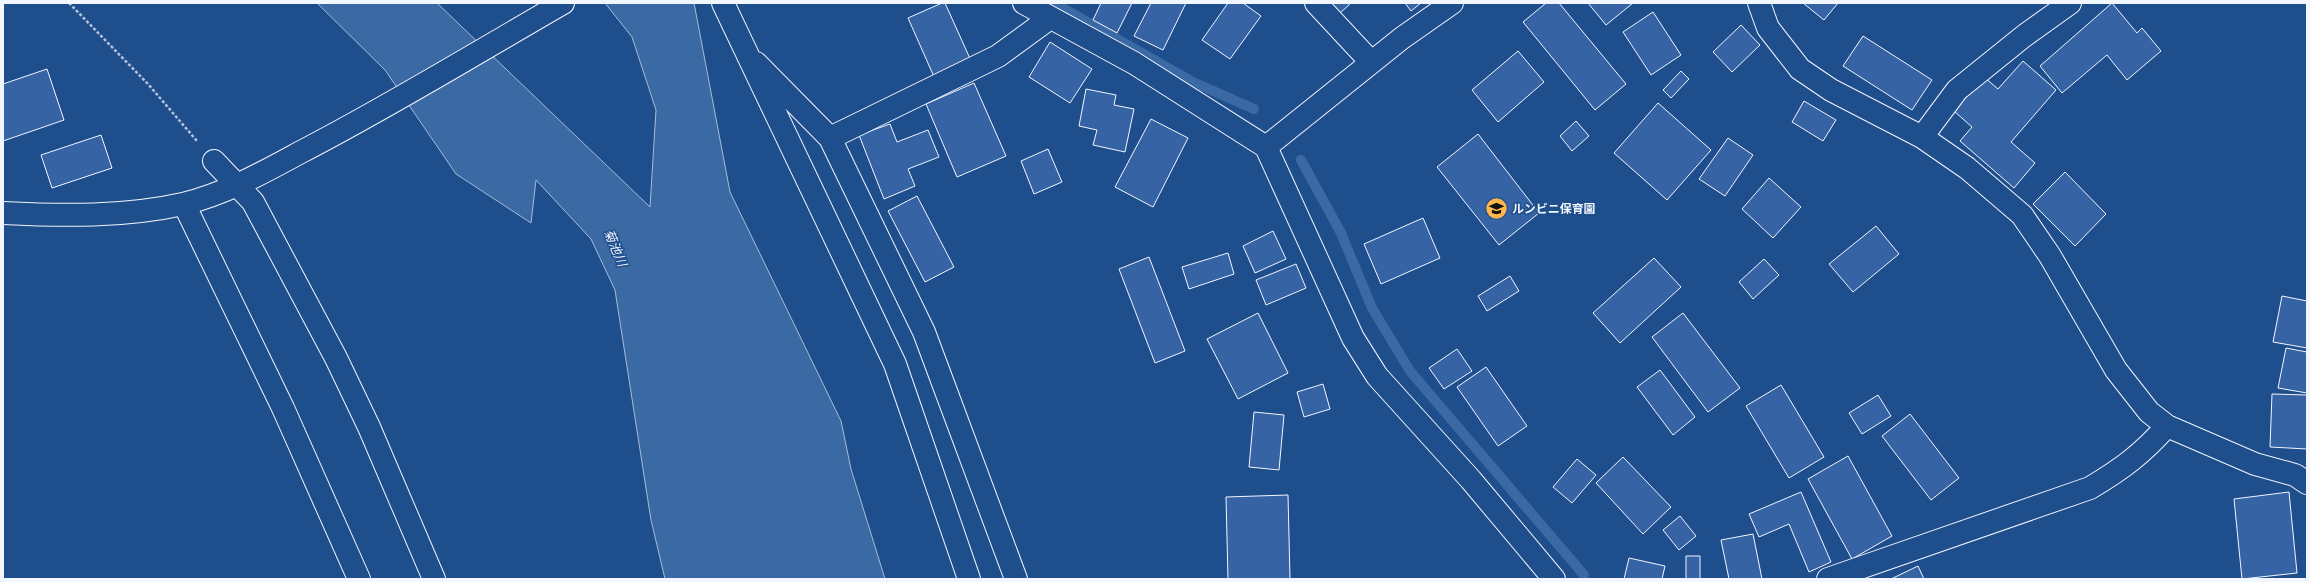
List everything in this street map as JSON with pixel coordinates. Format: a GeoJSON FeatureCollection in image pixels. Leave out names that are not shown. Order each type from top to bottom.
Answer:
{"type":"FeatureCollection","features":[{"type":"Feature","properties":{"kind":"street"},"geometry":{"type":"LineString","coordinates":[[3,213],[50,216],[100,214],[184,204],[241,183],[328,139],[563,3]]}},
{"type":"Feature","properties":{"kind":"street"},"geometry":{"type":"LineString","coordinates":[[723,3],[745,53],[895,364],[968,579]]}},
{"type":"Feature","properties":{"kind":"street"},"geometry":{"type":"LineString","coordinates":[[1024,3],[1134,63],[1266,147],[1353,338],[1377,376],[1471,480],[1554,579]]}},
{"type":"Feature","properties":{"kind":"street"},"geometry":{"type":"LineString","coordinates":[[1316,3],[1371,62]]}},
{"type":"Feature","properties":{"kind":"street"},"geometry":{"type":"LineString","coordinates":[[1266,147],[1371,62],[1452,3]]}},
{"type":"Feature","properties":{"kind":"street"},"geometry":{"type":"LineString","coordinates":[[1759,3],[1768,28],[1800,69],[1831,90],[1922,137],[1967,168],[2022,215],[2050,256],[2116,370],[2149,412],[2167,426],[2255,464],[2303,476]]}},
{"type":"Feature","properties":{"kind":"street"},"geometry":{"type":"LineString","coordinates":[[1922,137],[1957,90],[2024,36],[2070,3]]}},
{"type":"Feature","properties":{"kind":"street"},"geometry":{"type":"LineString","coordinates":[[830,138],[998,56],[1050,18]]}},
{"type":"Feature","properties":{"kind":"street"},"geometry":{"type":"LineString","coordinates":[[745,53],[830,138],[924,332],[1016,579]]}},
{"type":"Feature","properties":{"kind":"street"},"geometry":{"type":"LineString","coordinates":[[214,161],[241,183],[253,202],[336,358],[369,427],[434,579]]}},
{"type":"Feature","properties":{"kind":"street"},"geometry":{"type":"LineString","coordinates":[[184,204],[283,408],[359,579]]}},
{"type":"Feature","properties":{"kind":"street"},"geometry":{"type":"LineString","coordinates":[[1828,579],[2090,488],[2123,469],[2143,452],[2167,426]]}},
{"type":"Feature","properties":{"kind":"path"},"geometry":{"type":"LineString","coordinates":[[69,3],[148,84],[214,161]]}},
{"type":"Feature","properties":{"kind":"water","name":"菊池川"},"geometry":{"type":"Polygon","coordinates":[[[317,3],[437,3],[650,207],[656,110],[632,37],[605,3],[694,3],[730,192],[841,421],[851,469],[885,579],[665,579],[651,520],[615,290],[591,239],[536,180],[531,223],[456,174],[385,70],[317,3]]]}},
{"type":"Feature","properties":{"kind":"building"},"geometry":{"type":"Polygon","coordinates":[[[945,3],[972,63],[935,79],[908,18],[945,3]]]}},
{"type":"Feature","properties":{"kind":"building"},"geometry":{"type":"Polygon","coordinates":[[[1101,3],[1132,3],[1117,33],[1093,20],[1101,3]]]}},
{"type":"Feature","properties":{"kind":"building"},"geometry":{"type":"Polygon","coordinates":[[[1151,3],[1186,3],[1163,50],[1134,36],[1151,3]]]}},
{"type":"Feature","properties":{"kind":"building"},"geometry":{"type":"Polygon","coordinates":[[[1228,3],[1243,3],[1261,16],[1230,59],[1202,40],[1228,3]]]}},
{"type":"Feature","properties":{"kind":"building"},"geometry":{"type":"Polygon","coordinates":[[[1328,3],[1351,3],[1339,14],[1328,3]]]}},
{"type":"Feature","properties":{"kind":"building"},"geometry":{"type":"Polygon","coordinates":[[[1405,3],[1421,3],[1411,11],[1405,3]]]}},
{"type":"Feature","properties":{"kind":"building"},"geometry":{"type":"Polygon","coordinates":[[[1546,3],[1559,3],[1626,84],[1595,110],[1523,22],[1546,3]]]}},
{"type":"Feature","properties":{"kind":"building"},"geometry":{"type":"Polygon","coordinates":[[[1588,3],[1633,3],[1606,25],[1588,3]]]}},
{"type":"Feature","properties":{"kind":"building"},"geometry":{"type":"Polygon","coordinates":[[[1803,3],[1838,3],[1824,20],[1803,3]]]}},
{"type":"Feature","properties":{"kind":"building"},"geometry":{"type":"Polygon","coordinates":[[[2112,3],[2137,33],[2142,28],[2161,51],[2127,80],[2107,55],[2062,93],[2040,66],[2112,3]]]}},
{"type":"Feature","properties":{"kind":"building"},"geometry":{"type":"Polygon","coordinates":[[[1653,12],[1681,55],[1651,75],[1623,32],[1653,12]]]}},
{"type":"Feature","properties":{"kind":"building"},"geometry":{"type":"Polygon","coordinates":[[[1741,25],[1760,45],[1732,72],[1713,52],[1741,25]]]}},
{"type":"Feature","properties":{"kind":"building"},"geometry":{"type":"Polygon","coordinates":[[[1863,36],[1932,80],[1912,110],[1843,66],[1863,36]]]}},
{"type":"Feature","properties":{"kind":"building"},"geometry":{"type":"Polygon","coordinates":[[[1050,42],[1092,69],[1070,103],[1029,77],[1050,42]]]}},
{"type":"Feature","properties":{"kind":"building"},"geometry":{"type":"Polygon","coordinates":[[[1518,51],[1544,82],[1498,122],[1472,90],[1518,51]]]}},
{"type":"Feature","properties":{"kind":"building"},"geometry":{"type":"Polygon","coordinates":[[[2023,61],[2056,90],[2011,142],[2035,163],[2014,188],[1960,141],[1972,127],[1954,111],[1984,77],[1998,89],[2023,61]]]}},
{"type":"Feature","properties":{"kind":"building"},"geometry":{"type":"Polygon","coordinates":[[[47,69],[64,120],[3,141],[3,84],[47,69]]]}},
{"type":"Feature","properties":{"kind":"building"},"geometry":{"type":"Polygon","coordinates":[[[1681,71],[1689,79],[1671,98],[1663,90],[1681,71]]]}},
{"type":"Feature","properties":{"kind":"building"},"geometry":{"type":"Polygon","coordinates":[[[974,83],[1006,156],[957,177],[926,104],[974,83]]]}},
{"type":"Feature","properties":{"kind":"building"},"geometry":{"type":"Polygon","coordinates":[[[1086,89],[1116,95],[1114,105],[1134,109],[1125,152],[1093,145],[1097,130],[1079,126],[1086,89]]]}},
{"type":"Feature","properties":{"kind":"building"},"geometry":{"type":"Polygon","coordinates":[[[1804,101],[1836,120],[1823,141],[1792,122],[1804,101]]]}},
{"type":"Feature","properties":{"kind":"building"},"geometry":{"type":"Polygon","coordinates":[[[1658,103],[1711,150],[1667,200],[1614,153],[1658,103]]]}},
{"type":"Feature","properties":{"kind":"building"},"geometry":{"type":"Polygon","coordinates":[[[1151,119],[1188,138],[1153,207],[1115,187],[1151,119]]]}},
{"type":"Feature","properties":{"kind":"building"},"geometry":{"type":"Polygon","coordinates":[[[1576,121],[1589,136],[1572,151],[1560,136],[1576,121]]]}},
{"type":"Feature","properties":{"kind":"building"},"geometry":{"type":"Polygon","coordinates":[[[890,124],[897,142],[928,130],[939,157],[908,169],[915,186],[884,199],[859,135],[890,124]]]}},
{"type":"Feature","properties":{"kind":"building"},"geometry":{"type":"Polygon","coordinates":[[[1478,134],[1539,213],[1499,245],[1437,167],[1478,134]]]}},
{"type":"Feature","properties":{"kind":"building"},"geometry":{"type":"Polygon","coordinates":[[[101,135],[112,168],[52,188],[41,155],[101,135]]]}},
{"type":"Feature","properties":{"kind":"building"},"geometry":{"type":"Polygon","coordinates":[[[1728,138],[1753,155],[1725,196],[1699,179],[1728,138]]]}},
{"type":"Feature","properties":{"kind":"building"},"geometry":{"type":"Polygon","coordinates":[[[1048,149],[1062,182],[1034,194],[1021,161],[1048,149]]]}},
{"type":"Feature","properties":{"kind":"building"},"geometry":{"type":"Polygon","coordinates":[[[2065,172],[2106,214],[2075,246],[2033,204],[2065,172]]]}},
{"type":"Feature","properties":{"kind":"building"},"geometry":{"type":"Polygon","coordinates":[[[1769,178],[1801,207],[1773,238],[1742,209],[1769,178]]]}},
{"type":"Feature","properties":{"kind":"building"},"geometry":{"type":"Polygon","coordinates":[[[917,196],[954,267],[925,282],[888,211],[917,196]]]}},
{"type":"Feature","properties":{"kind":"building"},"geometry":{"type":"Polygon","coordinates":[[[1423,218],[1440,258],[1381,284],[1364,244],[1423,218]]]}},
{"type":"Feature","properties":{"kind":"building"},"geometry":{"type":"Polygon","coordinates":[[[1876,226],[1899,254],[1853,292],[1829,264],[1876,226]]]}},
{"type":"Feature","properties":{"kind":"building"},"geometry":{"type":"Polygon","coordinates":[[[1273,231],[1286,259],[1255,273],[1243,246],[1273,231]]]}},
{"type":"Feature","properties":{"kind":"building"},"geometry":{"type":"Polygon","coordinates":[[[1228,253],[1234,274],[1189,289],[1182,267],[1228,253]]]}},
{"type":"Feature","properties":{"kind":"building"},"geometry":{"type":"Polygon","coordinates":[[[1149,257],[1185,351],[1155,363],[1119,269],[1149,257]]]}},
{"type":"Feature","properties":{"kind":"building"},"geometry":{"type":"Polygon","coordinates":[[[1654,258],[1681,287],[1620,343],[1593,313],[1654,258]]]}},
{"type":"Feature","properties":{"kind":"building"},"geometry":{"type":"Polygon","coordinates":[[[1764,259],[1779,275],[1753,299],[1739,282],[1764,259]]]}},
{"type":"Feature","properties":{"kind":"building"},"geometry":{"type":"Polygon","coordinates":[[[1296,264],[1306,288],[1266,305],[1256,280],[1296,264]]]}},
{"type":"Feature","properties":{"kind":"building"},"geometry":{"type":"Polygon","coordinates":[[[1510,276],[1519,291],[1487,311],[1478,296],[1510,276]]]}},
{"type":"Feature","properties":{"kind":"building"},"geometry":{"type":"Polygon","coordinates":[[[2282,296],[2307,301],[2307,348],[2273,342],[2282,296]]]}},
{"type":"Feature","properties":{"kind":"building"},"geometry":{"type":"Polygon","coordinates":[[[1258,313],[1288,373],[1238,399],[1207,339],[1258,313]]]}},
{"type":"Feature","properties":{"kind":"building"},"geometry":{"type":"Polygon","coordinates":[[[1683,313],[1740,388],[1708,412],[1652,337],[1683,313]]]}},
{"type":"Feature","properties":{"kind":"building"},"geometry":{"type":"Polygon","coordinates":[[[2286,348],[2307,352],[2307,393],[2278,388],[2286,348]]]}},
{"type":"Feature","properties":{"kind":"building"},"geometry":{"type":"Polygon","coordinates":[[[1457,349],[1472,371],[1444,389],[1429,368],[1457,349]]]}},
{"type":"Feature","properties":{"kind":"building"},"geometry":{"type":"Polygon","coordinates":[[[1486,367],[1527,426],[1498,446],[1457,387],[1486,367]]]}},
{"type":"Feature","properties":{"kind":"building"},"geometry":{"type":"Polygon","coordinates":[[[1660,370],[1695,417],[1673,435],[1637,387],[1660,370]]]}},
{"type":"Feature","properties":{"kind":"building"},"geometry":{"type":"Polygon","coordinates":[[[1323,384],[1330,409],[1304,417],[1297,392],[1323,384]]]}},
{"type":"Feature","properties":{"kind":"building"},"geometry":{"type":"Polygon","coordinates":[[[1781,385],[1824,457],[1789,478],[1746,406],[1781,385]]]}},
{"type":"Feature","properties":{"kind":"building"},"geometry":{"type":"Polygon","coordinates":[[[2272,394],[2307,395],[2307,449],[2270,447],[2272,394]]]}},
{"type":"Feature","properties":{"kind":"building"},"geometry":{"type":"Polygon","coordinates":[[[1878,395],[1891,416],[1862,434],[1849,413],[1878,395]]]}},
{"type":"Feature","properties":{"kind":"building"},"geometry":{"type":"Polygon","coordinates":[[[1254,412],[1284,415],[1279,470],[1249,467],[1254,412]]]}},
{"type":"Feature","properties":{"kind":"building"},"geometry":{"type":"Polygon","coordinates":[[[1910,414],[1959,478],[1931,500],[1882,436],[1910,414]]]}},
{"type":"Feature","properties":{"kind":"building"},"geometry":{"type":"Polygon","coordinates":[[[1848,456],[1892,536],[1852,559],[1808,479],[1848,456]]]}},
{"type":"Feature","properties":{"kind":"building"},"geometry":{"type":"Polygon","coordinates":[[[1623,457],[1671,507],[1643,534],[1596,483],[1623,457]]]}},
{"type":"Feature","properties":{"kind":"building"},"geometry":{"type":"Polygon","coordinates":[[[1577,459],[1596,475],[1572,503],[1553,487],[1577,459]]]}},
{"type":"Feature","properties":{"kind":"building"},"geometry":{"type":"Polygon","coordinates":[[[1801,492],[1831,562],[1809,572],[1789,524],[1759,537],[1749,514],[1801,492]]]}},
{"type":"Feature","properties":{"kind":"building"},"geometry":{"type":"Polygon","coordinates":[[[2289,492],[2297,573],[2242,579],[2234,499],[2289,492]]]}},
{"type":"Feature","properties":{"kind":"building"},"geometry":{"type":"Polygon","coordinates":[[[1288,495],[1290,579],[1228,579],[1226,497],[1288,495]]]}},
{"type":"Feature","properties":{"kind":"building"},"geometry":{"type":"Polygon","coordinates":[[[1680,516],[1696,536],[1679,550],[1663,530],[1680,516]]]}},
{"type":"Feature","properties":{"kind":"building"},"geometry":{"type":"Polygon","coordinates":[[[1753,534],[1762,579],[1729,579],[1721,540],[1753,534]]]}},
{"type":"Feature","properties":{"kind":"building"},"geometry":{"type":"Polygon","coordinates":[[[1686,556],[1700,556],[1700,579],[1686,579],[1686,556]]]}},
{"type":"Feature","properties":{"kind":"building"},"geometry":{"type":"Polygon","coordinates":[[[1629,558],[1665,566],[1662,579],[1624,579],[1629,558]]]}},
{"type":"Feature","properties":{"kind":"building"},"geometry":{"type":"Polygon","coordinates":[[[1918,566],[1924,579],[1891,579],[1918,566]]]}},
{"type":"Feature","properties":{"kind":"waterway"},"geometry":{"type":"LineString","coordinates":[[1054,3],[1193,82],[1254,109]]}},
{"type":"Feature","properties":{"kind":"waterway"},"geometry":{"type":"LineString","coordinates":[[1301,160],[1341,233],[1372,308],[1410,371],[1584,575]]}},
{"type":"Feature","properties":{"kind":"place","name":"ルンビニ保育園"},"geometry":{"type":"Point","coordinates":[1497,209]}}]}
